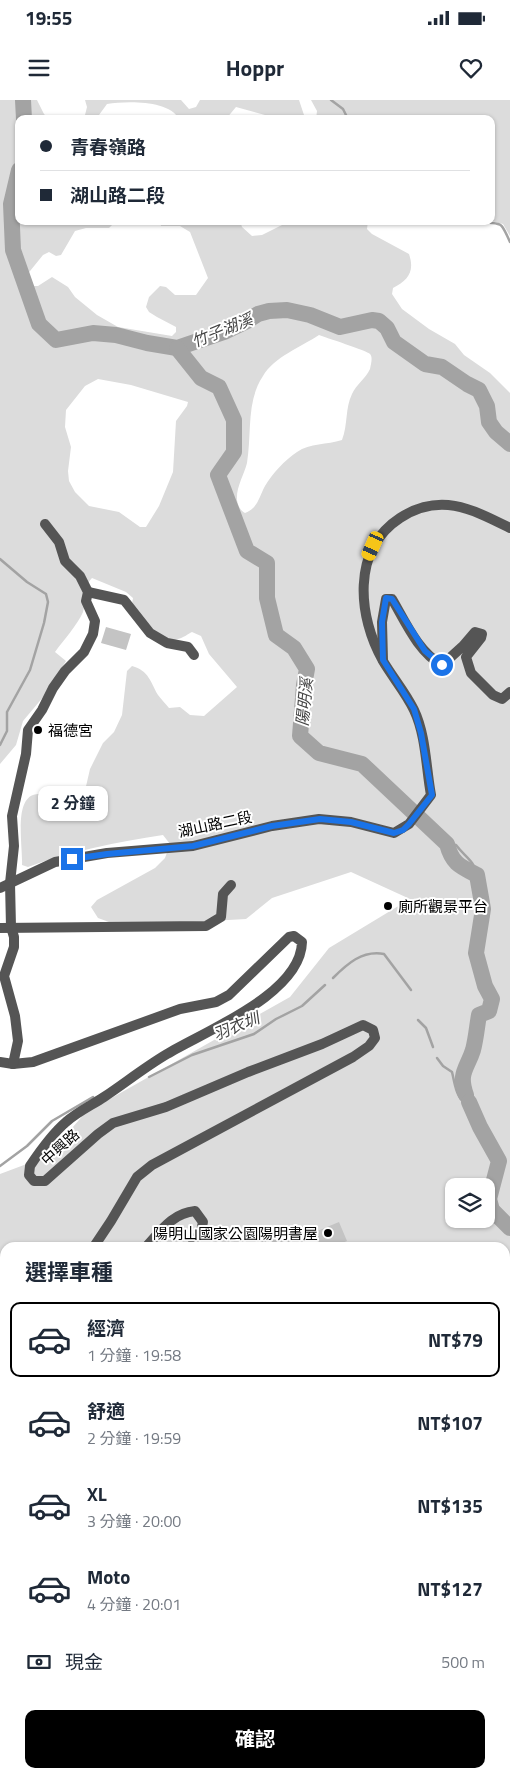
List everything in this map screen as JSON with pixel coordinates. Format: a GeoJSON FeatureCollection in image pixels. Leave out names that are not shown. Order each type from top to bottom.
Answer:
{"type":"FeatureCollection","features":[{"type":"Feature","properties":{"kind":"street"},"geometry":{"type":"LineString","coordinates":[[383,660],[368,629],[363,584],[368,557],[373,546],[394,522],[416,508],[445,504],[479,513],[510,528]]}},
{"type":"Feature","properties":{"kind":"street"},"geometry":{"type":"LineString","coordinates":[[13,1064],[18,1041],[15,1016],[4,976],[14,948],[14,937],[5,927],[14,846],[12,816],[26,754],[28,730],[42,710],[52,688],[65,671],[84,652],[93,634],[95,622],[86,601],[88,592],[80,576],[65,561],[64,552],[59,542],[45,524]]}},
{"type":"Feature","properties":{"kind":"street"},"geometry":{"type":"LineString","coordinates":[[88,592],[124,600],[150,633],[167,643],[188,647],[194,655]]}},
{"type":"Feature","properties":{"kind":"street"},"geometry":{"type":"LineString","coordinates":[[383,660],[382,622],[386,598],[392,599],[425,651],[442,665],[475,632],[482,634],[466,657],[471,673],[493,695],[502,699],[510,692]]}},
{"type":"Feature","properties":{"kind":"street","name":"湖山路二段"},"geometry":{"type":"LineString","coordinates":[[0,888],[55,862],[107,854],[193,846],[272,826],[320,819],[351,822],[394,833],[403,830],[432,795],[421,733],[414,709],[383,660]]}},
{"type":"Feature","properties":{"kind":"street"},"geometry":{"type":"LineString","coordinates":[[5,927],[206,926],[220,917],[223,894],[231,885]]}},
{"type":"Feature","properties":{"kind":"street","name":"中興路"},"geometry":{"type":"LineString","coordinates":[[0,1062],[13,1064],[33,1062],[180,1009],[216,1002],[229,995],[280,943],[294,936],[302,942],[302,950],[297,963],[286,978],[258,1002],[235,1019],[198,1036],[166,1055],[66,1122],[30,1166],[29,1175],[34,1181],[45,1181],[113,1123],[166,1107],[248,1072],[322,1044],[362,1025],[373,1030],[374,1038],[368,1046],[353,1058],[152,1165],[137,1177],[97,1242]]}},
{"type":"Feature","properties":{"kind":"street"},"geometry":{"type":"LineString","coordinates":[[150,1242],[174,1216],[195,1211],[203,1222],[201,1231],[194,1242]]}},
{"type":"Feature","properties":{"kind":"shaded area"},"geometry":{"type":"Polygon","coordinates":[[[0,100],[37,100],[45,115],[15,115],[15,225],[112,225],[109,228],[86,228],[75,231],[61,255],[56,256],[49,252],[43,255],[26,276],[34,286],[38,286],[52,277],[68,287],[75,297],[97,315],[118,327],[172,336],[176,332],[176,327],[149,312],[146,307],[149,297],[160,286],[166,287],[175,295],[196,295],[208,278],[190,232],[180,226],[161,225],[241,225],[252,236],[262,235],[282,225],[368,225],[367,229],[372,234],[409,254],[411,271],[403,282],[393,288],[392,294],[402,309],[429,329],[455,344],[464,355],[490,373],[510,393],[510,1242],[0,1242],[0,1174],[48,1156],[85,1113],[290,997],[329,948],[410,899],[351,872],[272,898],[246,919],[192,922],[109,922],[98,918],[91,907],[97,900],[155,868],[165,858],[170,844],[163,835],[94,848],[28,867],[22,865],[21,815],[23,806],[27,799],[36,794],[84,795],[90,769],[103,743],[114,732],[122,715],[127,671],[132,666],[146,674],[158,695],[169,708],[180,707],[190,715],[204,716],[237,687],[209,654],[201,636],[192,632],[178,639],[170,640],[163,638],[145,622],[132,604],[133,598],[126,592],[92,578],[87,586],[81,617],[55,652],[66,661],[44,696],[23,721],[16,745],[0,764],[0,100]],[[319,335],[288,353],[268,369],[254,396],[247,463],[237,495],[242,511],[245,513],[253,508],[271,477],[292,455],[307,447],[342,440],[350,399],[370,369],[372,361],[370,354],[319,335]],[[98,379],[85,386],[66,410],[65,427],[71,447],[68,471],[69,481],[75,492],[89,506],[119,512],[140,527],[146,527],[159,506],[173,472],[176,421],[188,402],[131,385],[98,379]]]}},
{"type":"Feature","properties":{"kind":"shaded area"},"geometry":{"type":"Polygon","coordinates":[[[85,100],[181,100],[189,109],[196,107],[200,100],[299,100],[304,115],[265,115],[236,107],[229,115],[176,115],[166,108],[157,105],[125,102],[107,104],[99,115],[85,115],[87,107],[85,100]]]}},
{"type":"Feature","properties":{"kind":"shaded area"},"geometry":{"type":"Polygon","coordinates":[[[311,100],[510,100],[510,236],[503,224],[495,222],[495,115],[316,115],[317,111],[311,100]]]}},
{"type":"Feature","properties":{"kind":"building"},"geometry":{"type":"Polygon","coordinates":[[[106,627],[131,634],[126,650],[101,643],[106,627]]]}},
{"type":"Feature","properties":{"kind":"building"},"geometry":{"type":"Polygon","coordinates":[[[339,1222],[347,1241],[280,1242],[292,1237],[293,1241],[339,1222]]]}},
{"type":"Feature","properties":{"kind":"building"},"geometry":{"type":"Polygon","coordinates":[[[272,1230],[277,1242],[243,1242],[272,1230]]]}},
{"type":"Feature","properties":{"kind":"waterway","name":"竹子湖溪"},"geometry":{"type":"LineString","coordinates":[[23,100],[24,115]]}},
{"type":"Feature","properties":{"kind":"waterway"},"geometry":{"type":"LineString","coordinates":[[331,100],[343,109],[346,115]]}},
{"type":"Feature","properties":{"kind":"waterway","name":"竹子湖溪"},"geometry":{"type":"LineString","coordinates":[[15,187],[11,204],[13,250],[39,324],[56,340],[93,333],[116,335],[177,348],[224,332],[258,314],[269,311],[287,310],[310,315],[340,327],[372,320],[379,321],[387,328],[394,342],[425,364],[442,367],[479,390],[487,406],[489,422],[496,432],[510,444]]}},
{"type":"Feature","properties":{"kind":"waterway"},"geometry":{"type":"LineString","coordinates":[[495,223],[499,224],[504,229],[510,242]]}},
{"type":"Feature","properties":{"kind":"waterway","name":"陽明溪"},"geometry":{"type":"LineString","coordinates":[[177,348],[201,378],[219,387],[234,420],[234,452],[218,475],[247,551],[267,563],[267,598],[276,635],[294,648],[307,669],[300,736],[319,753],[362,764],[447,844],[451,856],[457,863],[477,875],[483,909],[476,953],[485,986],[492,999],[489,1011],[479,1015],[473,1050],[463,1076],[466,1095]]}},
{"type":"Feature","properties":{"kind":"waterway"},"geometry":{"type":"LineString","coordinates":[[0,559],[27,582],[46,594],[48,602],[44,623],[30,670],[7,712],[7,731],[0,745]]}},
{"type":"Feature","properties":{"kind":"waterway"},"geometry":{"type":"LineString","coordinates":[[447,844],[456,845],[471,862],[477,875]]}},
{"type":"Feature","properties":{"kind":"waterway","name":"羽衣圳"},"geometry":{"type":"LineString","coordinates":[[333,978],[349,963],[362,956],[376,953],[384,954],[411,990]]}},
{"type":"Feature","properties":{"kind":"waterway","name":"羽衣圳"},"geometry":{"type":"LineString","coordinates":[[149,1077],[192,1055],[254,1034],[276,1019],[302,1006],[325,985]]}},
{"type":"Feature","properties":{"kind":"waterway","name":"羽衣圳"},"geometry":{"type":"LineString","coordinates":[[418,1020],[426,1028],[433,1047]]}},
{"type":"Feature","properties":{"kind":"waterway","name":"羽衣圳"},"geometry":{"type":"LineString","coordinates":[[437,1058],[443,1066],[452,1072],[460,1097],[467,1105],[473,1108]]}},
{"type":"Feature","properties":{"kind":"waterway","name":"羽衣圳"},"geometry":{"type":"LineString","coordinates":[[0,1166],[27,1146],[52,1121],[93,1097]]}},
{"type":"Feature","properties":{"kind":"waterway","name":"陽明溪"},"geometry":{"type":"LineString","coordinates":[[469,1102],[480,1127],[499,1161],[489,1199],[492,1210],[510,1228]]}},
{"type":"Feature","properties":{"kind":"place","name":"福德宮"},"geometry":{"type":"Point","coordinates":[38,730]}},
{"type":"Feature","properties":{"kind":"place","name":"廁所觀景平台"},"geometry":{"type":"Point","coordinates":[388,906]}},
{"type":"Feature","properties":{"kind":"place","name":"陽明山國家公園陽明書屋"},"geometry":{"type":"Point","coordinates":[328,1233]}},
{"type":"Feature","properties":{"kind":"route"},"geometry":{"type":"LineString","coordinates":[[72,859],[193,846],[272,826],[320,819],[351,822],[394,833],[403,830],[432,795],[421,733],[414,709],[383,660],[382,622],[386,598],[392,599],[425,651],[442,665]]}}]}
